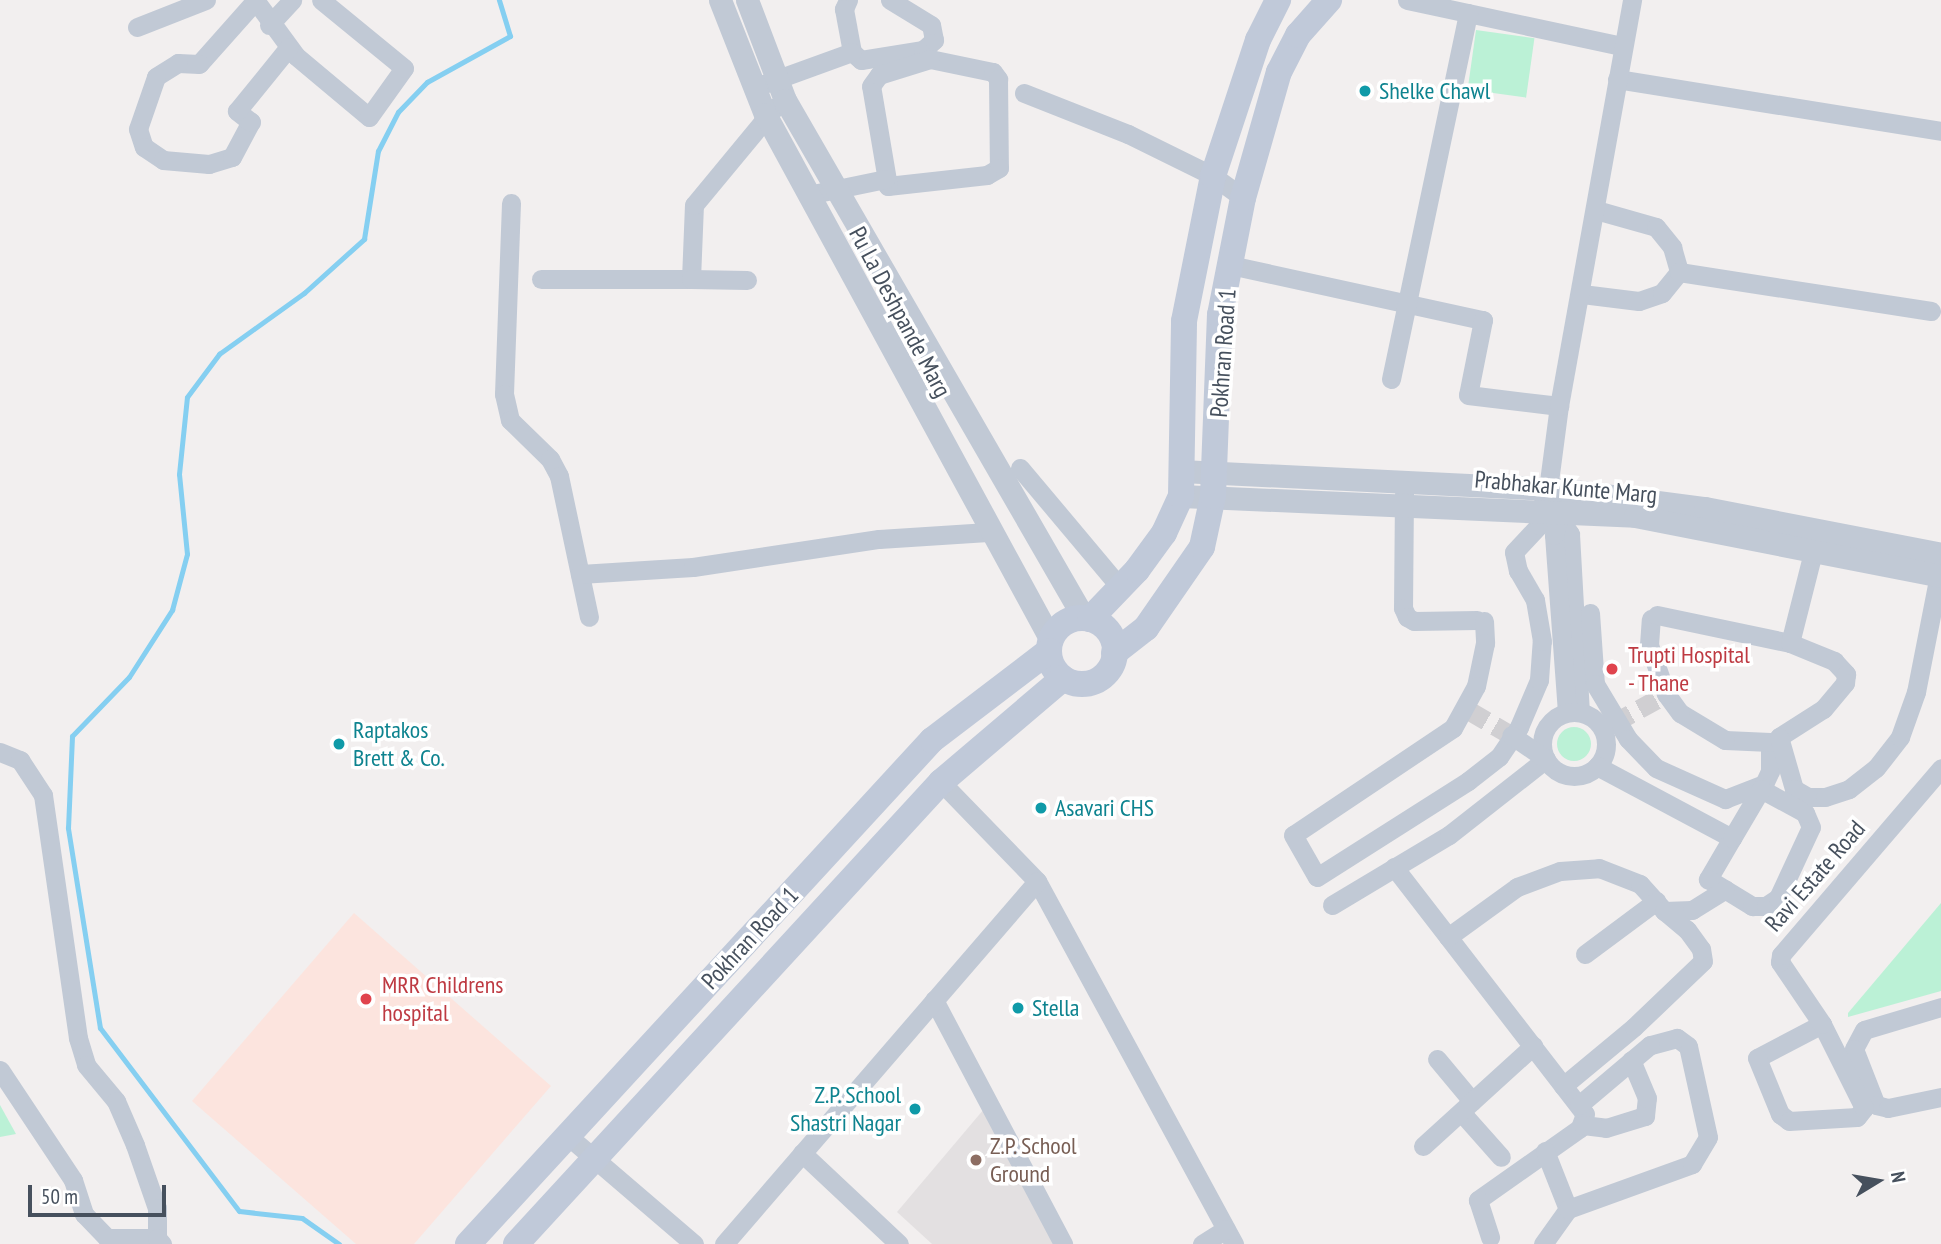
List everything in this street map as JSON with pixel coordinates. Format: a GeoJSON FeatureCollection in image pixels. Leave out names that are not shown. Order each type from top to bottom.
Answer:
{"type":"FeatureCollection","features":[{"type":"Feature","properties":{"kind":"main road","name":"Pokhran Road 1"},"geometry":{"type":"LineString","coordinates":[[1087,619],[1120,587],[1164,533],[1181,483],[1184,321],[1213,176],[1258,40],[1278,0]]}},
{"type":"Feature","properties":{"kind":"main road","name":"Pokhran Road 1"},"geometry":{"type":"LineString","coordinates":[[1114,653],[1146,628],[1179,584],[1202,547],[1213,484],[1220,315],[1243,198],[1279,72],[1298,35],[1329,0]]}},
{"type":"Feature","properties":{"kind":"main road"},"geometry":{"type":"LineString","coordinates":[[1087,619],[1111,635],[1114,653],[1111,667],[1094,682],[1083,684],[1063,678],[1050,645],[1063,623],[1087,619]]}},
{"type":"Feature","properties":{"kind":"main road","name":"Pokhran Road 1"},"geometry":{"type":"LineString","coordinates":[[468,1244],[932,740],[1050,645]]}},
{"type":"Feature","properties":{"kind":"main road","name":"Pokhran Road 1"},"geometry":{"type":"LineString","coordinates":[[518,1243],[941,782],[1063,678]]}},
{"type":"Feature","properties":{"kind":"street"},"geometry":{"type":"LineString","coordinates":[[137,27],[206,0]]}},
{"type":"Feature","properties":{"kind":"street"},"geometry":{"type":"LineString","coordinates":[[269,25],[292,0]]}},
{"type":"Feature","properties":{"kind":"street"},"geometry":{"type":"LineString","coordinates":[[289,47],[237,111],[251,122],[232,157],[209,164],[163,160],[144,147],[138,129],[143,103],[156,76],[178,63],[199,64],[255,1],[269,25],[289,47],[369,117],[404,68],[321,0]]}},
{"type":"Feature","properties":{"kind":"street","name":"Pu La Deshpande Marg"},"geometry":{"type":"LineString","coordinates":[[720,0],[765,114],[1050,645]]}},
{"type":"Feature","properties":{"kind":"street","name":"Pu La Deshpande Marg"},"geometry":{"type":"LineString","coordinates":[[747,0],[785,100],[1087,619]]}},
{"type":"Feature","properties":{"kind":"street"},"geometry":{"type":"LineString","coordinates":[[848,0],[844,9],[852,52],[861,61],[923,51],[934,40],[931,25],[890,0]]}},
{"type":"Feature","properties":{"kind":"street"},"geometry":{"type":"LineString","coordinates":[[1407,0],[1622,46]]}},
{"type":"Feature","properties":{"kind":"street"},"geometry":{"type":"LineString","coordinates":[[1574,712],[1556,516],[1559,406],[1582,294],[1622,46],[1632,0]]}},
{"type":"Feature","properties":{"kind":"street"},"geometry":{"type":"LineString","coordinates":[[1391,379],[1468,13]]}},
{"type":"Feature","properties":{"kind":"street"},"geometry":{"type":"LineString","coordinates":[[753,88],[775,77],[852,52]]}},
{"type":"Feature","properties":{"kind":"street"},"geometry":{"type":"LineString","coordinates":[[941,59],[993,72],[998,79],[999,168],[987,174],[896,186],[888,186],[885,179],[871,86],[879,75],[941,59]]}},
{"type":"Feature","properties":{"kind":"street"},"geometry":{"type":"LineString","coordinates":[[1617,79],[1941,131]]}},
{"type":"Feature","properties":{"kind":"street"},"geometry":{"type":"LineString","coordinates":[[1024,93],[1128,134],[1213,176],[1243,198]]}},
{"type":"Feature","properties":{"kind":"street"},"geometry":{"type":"LineString","coordinates":[[691,279],[694,205],[765,114],[785,100]]}},
{"type":"Feature","properties":{"kind":"street"},"geometry":{"type":"LineString","coordinates":[[808,195],[834,187],[885,179]]}},
{"type":"Feature","properties":{"kind":"street"},"geometry":{"type":"LineString","coordinates":[[511,203],[504,394],[510,420],[550,460],[559,475],[589,617]]}},
{"type":"Feature","properties":{"kind":"street"},"geometry":{"type":"LineString","coordinates":[[1596,210],[1656,227],[1672,247],[1679,272]]}},
{"type":"Feature","properties":{"kind":"street"},"geometry":{"type":"LineString","coordinates":[[1230,265],[1483,320],[1468,395],[1559,406]]}},
{"type":"Feature","properties":{"kind":"street"},"geometry":{"type":"LineString","coordinates":[[1582,294],[1639,301],[1662,293],[1679,272]]}},
{"type":"Feature","properties":{"kind":"street"},"geometry":{"type":"LineString","coordinates":[[1679,272],[1931,311]]}},
{"type":"Feature","properties":{"kind":"street"},"geometry":{"type":"LineString","coordinates":[[541,279],[747,280]]}},
{"type":"Feature","properties":{"kind":"street"},"geometry":{"type":"LineString","coordinates":[[1020,468],[1120,587]]}},
{"type":"Feature","properties":{"kind":"street","name":"Prabhakar Kunte Marg"},"geometry":{"type":"LineString","coordinates":[[1181,483],[1405,492],[1556,516],[1635,516],[1817,542],[1940,567]]}},
{"type":"Feature","properties":{"kind":"street"},"geometry":{"type":"LineString","coordinates":[[1405,492],[1403,608],[1407,617],[1414,621],[1481,621],[1485,643],[1468,710],[1453,728],[1293,835],[1317,877],[1468,781],[1499,757],[1533,697],[1542,656],[1535,600],[1518,571],[1514,552],[1556,516]]}},
{"type":"Feature","properties":{"kind":"street"},"geometry":{"type":"LineString","coordinates":[[580,574],[692,567],[879,539],[988,532]]}},
{"type":"Feature","properties":{"kind":"street"},"geometry":{"type":"LineString","coordinates":[[1790,643],[1817,542]]}},
{"type":"Feature","properties":{"kind":"street"},"geometry":{"type":"LineString","coordinates":[[1590,613],[1595,684],[1628,739],[1656,768],[1725,799],[1764,784],[1770,771],[1770,742],[1725,740],[1680,713],[1663,696],[1649,645],[1654,617],[1790,643],[1834,661],[1846,674],[1845,684],[1823,709],[1779,737],[1794,789],[1808,797],[1825,797],[1849,789],[1876,768],[1900,737],[1916,692],[1940,567]]}},
{"type":"Feature","properties":{"kind":"street"},"geometry":{"type":"LineString","coordinates":[[1512,736],[1570,776],[1597,766],[1605,749],[1609,727],[1574,712]]}},
{"type":"Feature","properties":{"kind":"street"},"geometry":{"type":"LineString","coordinates":[[1546,759],[1545,730],[1574,712]]}},
{"type":"Feature","properties":{"kind":"street"},"geometry":{"type":"LineString","coordinates":[[0,752],[20,760],[43,795],[78,1038],[86,1065],[116,1101],[135,1145],[157,1208],[159,1241],[107,1238],[84,1214],[73,1181],[0,1070]]}},
{"type":"Feature","properties":{"kind":"street"},"geometry":{"type":"LineString","coordinates":[[1332,905],[1449,835],[1546,759]]}},
{"type":"Feature","properties":{"kind":"street"},"geometry":{"type":"LineString","coordinates":[[1597,766],[1732,838]]}},
{"type":"Feature","properties":{"kind":"street","name":"Ravi Estate Road"},"geometry":{"type":"LineString","coordinates":[[1822,1024],[1757,1058],[1780,1114],[1789,1121],[1857,1116],[1864,1108],[1822,1024],[1780,962],[1781,955],[1941,768]]}},
{"type":"Feature","properties":{"kind":"street"},"geometry":{"type":"LineString","coordinates":[[941,782],[1037,881],[1230,1237],[1202,1244]]}},
{"type":"Feature","properties":{"kind":"street"},"geometry":{"type":"LineString","coordinates":[[1761,789],[1805,813],[1811,827],[1778,898],[1766,906],[1752,906],[1707,879],[1732,838],[1761,789]]}},
{"type":"Feature","properties":{"kind":"street"},"geometry":{"type":"LineString","coordinates":[[1394,867],[1579,1105],[1585,1114],[1583,1125]]}},
{"type":"Feature","properties":{"kind":"street"},"geometry":{"type":"LineString","coordinates":[[1448,937],[1517,887],[1560,871],[1600,868],[1640,884],[1694,940],[1703,961],[1634,1027],[1563,1086]]}},
{"type":"Feature","properties":{"kind":"street"},"geometry":{"type":"LineString","coordinates":[[724,1244],[1037,881]]}},
{"type":"Feature","properties":{"kind":"street"},"geometry":{"type":"LineString","coordinates":[[1586,954],[1660,906],[1692,910],[1724,890]]}},
{"type":"Feature","properties":{"kind":"street"},"geometry":{"type":"LineString","coordinates":[[934,1000],[1063,1244]]}},
{"type":"Feature","properties":{"kind":"street"},"geometry":{"type":"LineString","coordinates":[[1941,1007],[1864,1030],[1854,1049],[1876,1105],[1888,1108],[1941,1097]]}},
{"type":"Feature","properties":{"kind":"street"},"geometry":{"type":"LineString","coordinates":[[1543,1244],[1568,1209],[1692,1164],[1702,1153],[1708,1137],[1704,1100],[1688,1046],[1671,1039],[1650,1045],[1579,1105]]}},
{"type":"Feature","properties":{"kind":"street"},"geometry":{"type":"LineString","coordinates":[[1423,1146],[1533,1046]]}},
{"type":"Feature","properties":{"kind":"street"},"geometry":{"type":"LineString","coordinates":[[1437,1059],[1501,1157]]}},
{"type":"Feature","properties":{"kind":"street"},"geometry":{"type":"LineString","coordinates":[[1490,1237],[1478,1200],[1583,1125],[1606,1128],[1645,1116],[1647,1098],[1630,1060]]}},
{"type":"Feature","properties":{"kind":"street"},"geometry":{"type":"LineString","coordinates":[[568,1136],[694,1244]]}},
{"type":"Feature","properties":{"kind":"street"},"geometry":{"type":"LineString","coordinates":[[1545,1150],[1568,1209]]}},
{"type":"Feature","properties":{"kind":"street"},"geometry":{"type":"LineString","coordinates":[[802,1153],[899,1244]]}},
{"type":"Feature","properties":{"kind":"shaded area","name":"MRR Childrens hospital"},"geometry":{"type":"Polygon","coordinates":[[[354,913],[551,1086],[414,1244],[356,1244],[192,1101],[354,913]]]}},
{"type":"Feature","properties":{"kind":"shaded area","name":"Z.P. School Ground"},"geometry":{"type":"Polygon","coordinates":[[[984,1109],[1056,1244],[932,1244],[897,1212],[984,1109]]]}},
{"type":"Feature","properties":{"kind":"green space"},"geometry":{"type":"Polygon","coordinates":[[[1476,30],[1534,38],[1526,98],[1468,89],[1476,30]]]}},
{"type":"Feature","properties":{"kind":"green space"},"geometry":{"type":"Polygon","coordinates":[[[1574,727],[1586,732],[1591,744],[1586,756],[1574,761],[1562,756],[1557,744],[1562,732],[1574,727]]]}},
{"type":"Feature","properties":{"kind":"green space"},"geometry":{"type":"Polygon","coordinates":[[[1941,903],[1941,991],[1848,1017],[1848,1013],[1941,903]]]}},
{"type":"Feature","properties":{"kind":"green space"},"geometry":{"type":"Polygon","coordinates":[[[0,1105],[16,1134],[0,1137],[0,1105]]]}},
{"type":"Feature","properties":{"kind":"waterway"},"geometry":{"type":"LineString","coordinates":[[339,1244],[302,1218],[239,1211],[100,1028],[68,828],[72,736],[129,677],[172,610],[187,554],[179,474],[187,397],[219,354],[304,293],[364,239],[378,151],[398,112],[427,82],[510,36],[499,0]]}},
{"type":"Feature","properties":{"kind":"tunnel"},"geometry":{"type":"LineString","coordinates":[[1614,723],[1661,697]]}},
{"type":"Feature","properties":{"kind":"tunnel"},"geometry":{"type":"LineString","coordinates":[[1470,711],[1511,735]]}},
{"type":"Feature","properties":{"kind":"place","name":"Shelke Chawl"},"geometry":{"type":"Point","coordinates":[1365,91]}},
{"type":"Feature","properties":{"kind":"place","name":"Trupti Hospital - Thane"},"geometry":{"type":"Point","coordinates":[1612,669]}},
{"type":"Feature","properties":{"kind":"place","name":"Raptakos Brett & Co."},"geometry":{"type":"Point","coordinates":[339,744]}},
{"type":"Feature","properties":{"kind":"place","name":"Asavari CHS"},"geometry":{"type":"Point","coordinates":[1041,808]}},
{"type":"Feature","properties":{"kind":"place","name":"MRR Childrens hospital"},"geometry":{"type":"Point","coordinates":[366,999]}},
{"type":"Feature","properties":{"kind":"place","name":"Stella"},"geometry":{"type":"Point","coordinates":[1018,1008]}},
{"type":"Feature","properties":{"kind":"place","name":"Z.P. School Shastri Nagar"},"geometry":{"type":"Point","coordinates":[915,1109]}},
{"type":"Feature","properties":{"kind":"place","name":"Z.P. School Ground"},"geometry":{"type":"Point","coordinates":[976,1160]}}]}
